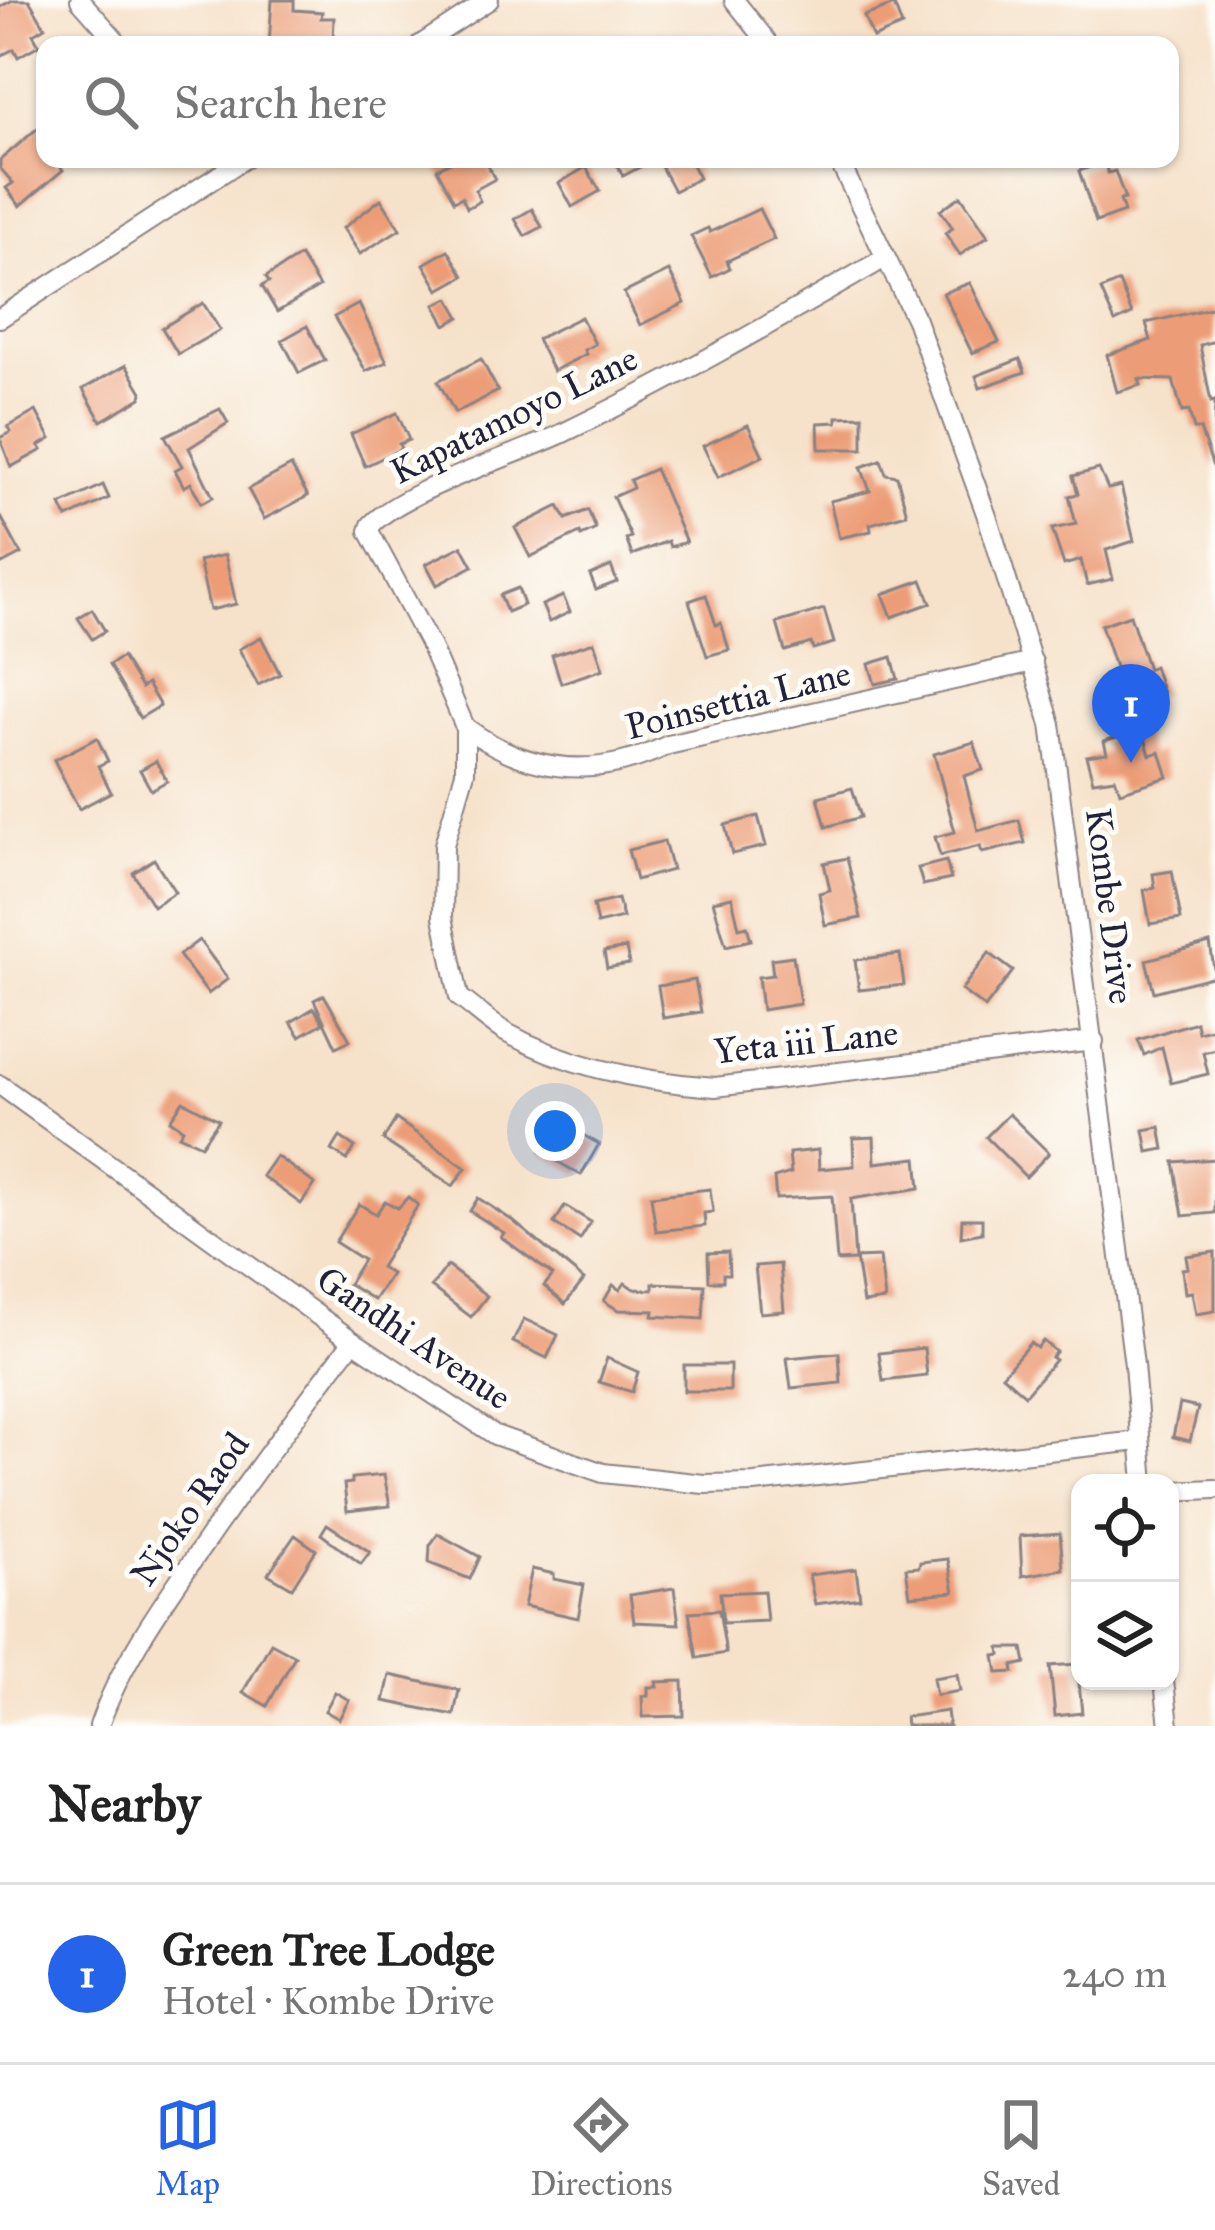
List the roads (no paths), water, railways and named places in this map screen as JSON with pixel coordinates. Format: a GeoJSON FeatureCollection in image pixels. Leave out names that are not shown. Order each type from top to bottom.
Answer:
{"type":"FeatureCollection","features":[{"type":"Feature","properties":{"kind":"street"},"geometry":{"type":"LineString","coordinates":[[80,0],[112,36]]}},
{"type":"Feature","properties":{"kind":"street"},"geometry":{"type":"LineString","coordinates":[[434,36],[489,0]]}},
{"type":"Feature","properties":{"kind":"street"},"geometry":{"type":"LineString","coordinates":[[734,0],[763,36]]}},
{"type":"Feature","properties":{"kind":"street"},"geometry":{"type":"LineString","coordinates":[[0,318],[213,168]]}},
{"type":"Feature","properties":{"kind":"street","name":"Kombe Drive"},"geometry":{"type":"LineString","coordinates":[[842,168],[924,342],[989,522],[1051,724],[1134,1365],[1143,1474]]}},
{"type":"Feature","properties":{"kind":"street","name":"Kapatamoyo Lane"},"geometry":{"type":"LineString","coordinates":[[465,727],[431,647],[370,531],[374,519],[419,494],[562,433],[766,327],[885,258]]}},
{"type":"Feature","properties":{"kind":"street","name":"Poinsettia Lane"},"geometry":{"type":"LineString","coordinates":[[465,727],[530,763],[568,767],[624,763],[668,745],[1033,662]]}},
{"type":"Feature","properties":{"kind":"street","name":"Yeta iii Lane"},"geometry":{"type":"LineString","coordinates":[[465,727],[465,772],[444,845],[443,917],[459,997],[504,1031],[622,1075],[715,1088],[1094,1041]]}},
{"type":"Feature","properties":{"kind":"street","name":"Gandhi Avenue"},"geometry":{"type":"LineString","coordinates":[[0,1085],[353,1341],[495,1435],[603,1473],[704,1484],[754,1483],[1139,1441]]}},
{"type":"Feature","properties":{"kind":"street","name":"Njoko Raod"},"geometry":{"type":"LineString","coordinates":[[99,1726],[144,1634],[270,1449],[353,1341]]}},
{"type":"Feature","properties":{"kind":"street"},"geometry":{"type":"LineString","coordinates":[[1179,1491],[1215,1489]]}},
{"type":"Feature","properties":{"kind":"street"},"geometry":{"type":"LineString","coordinates":[[1165,1690],[1169,1726]]}},
{"type":"Feature","properties":{"kind":"place","name":"Green Tree Lodge"},"geometry":{"type":"Point","coordinates":[1131,763]}}]}
